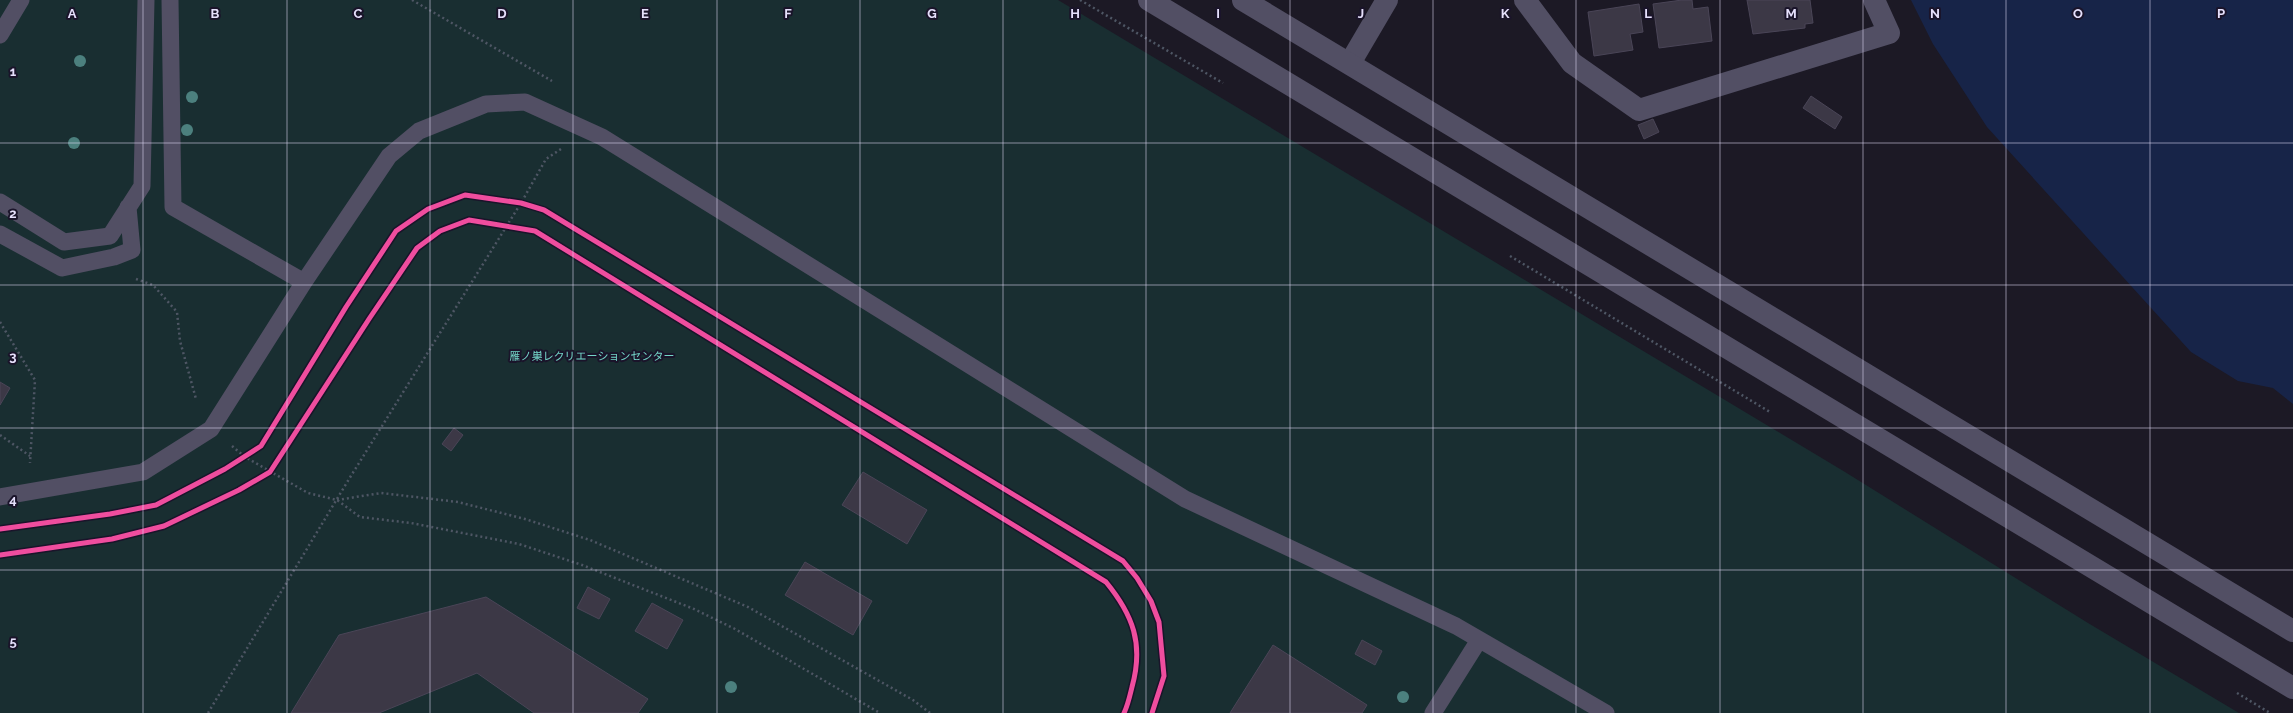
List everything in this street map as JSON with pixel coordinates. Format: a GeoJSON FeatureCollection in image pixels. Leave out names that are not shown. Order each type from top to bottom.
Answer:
{"type":"FeatureCollection","features":[{"type":"Feature","properties":{"kind":"street"},"geometry":{"type":"LineString","coordinates":[[1150,0],[2293,688]]}},
{"type":"Feature","properties":{"kind":"street"},"geometry":{"type":"LineString","coordinates":[[1243,0],[2293,631]]}},
{"type":"Feature","properties":{"kind":"street"},"geometry":{"type":"LineString","coordinates":[[1350,63],[1387,0]]}},
{"type":"Feature","properties":{"kind":"street"},"geometry":{"type":"LineString","coordinates":[[1525,0],[1572,63],[1639,110],[1889,33],[1874,0]]}},
{"type":"Feature","properties":{"kind":"lane"},"geometry":{"type":"LineString","coordinates":[[0,202],[64,242],[110,236],[142,186],[146,0]]}},
{"type":"Feature","properties":{"kind":"lane"},"geometry":{"type":"LineString","coordinates":[[170,0],[173,208],[304,282]]}},
{"type":"Feature","properties":{"kind":"lane"},"geometry":{"type":"LineString","coordinates":[[0,34],[11,10]]}},
{"type":"Feature","properties":{"kind":"lane"},"geometry":{"type":"LineString","coordinates":[[0,497],[143,472],[211,429],[304,282],[389,156],[418,131],[486,104],[525,102],[602,138],[1185,499],[1456,626],[1606,713]]}},
{"type":"Feature","properties":{"kind":"lane"},"geometry":{"type":"LineString","coordinates":[[0,234],[62,268],[114,257],[132,250],[128,207]]}},
{"type":"Feature","properties":{"kind":"lane"},"geometry":{"type":"LineString","coordinates":[[1433,713],[1479,640]]}},
{"type":"Feature","properties":{"kind":"path"},"geometry":{"type":"LineString","coordinates":[[412,0],[554,82]]}},
{"type":"Feature","properties":{"kind":"path"},"geometry":{"type":"LineString","coordinates":[[208,713],[337,500],[521,203],[546,159],[570,143],[581,127]]}},
{"type":"Feature","properties":{"kind":"path"},"geometry":{"type":"LineString","coordinates":[[514,202],[529,205]]}},
{"type":"Feature","properties":{"kind":"path"},"geometry":{"type":"LineString","coordinates":[[499,224],[513,226]]}},
{"type":"Feature","properties":{"kind":"path"},"geometry":{"type":"LineString","coordinates":[[0,322],[35,380],[30,456],[30,491]]}},
{"type":"Feature","properties":{"kind":"path"},"geometry":{"type":"LineString","coordinates":[[0,435],[30,456]]}},
{"type":"Feature","properties":{"kind":"path"},"geometry":{"type":"LineString","coordinates":[[238,461],[250,454]]}},
{"type":"Feature","properties":{"kind":"path"},"geometry":{"type":"LineString","coordinates":[[264,475],[273,467]]}},
{"type":"Feature","properties":{"kind":"path"},"geometry":{"type":"LineString","coordinates":[[337,500],[381,493],[458,502],[524,519],[590,540],[748,607],[913,700],[930,713]]}},
{"type":"Feature","properties":{"kind":"path"},"geometry":{"type":"LineString","coordinates":[[337,500],[360,517],[411,523],[519,544],[582,565],[694,609],[736,629],[880,713]]}},
{"type":"Feature","properties":{"kind":"green space","name":"雁ノ巣レクリエーションセンター"},"geometry":{"type":"Polygon","coordinates":[[[0,0],[1058,0],[1845,472],[2088,623],[2239,713],[0,713],[0,0]]]}},
{"type":"Feature","properties":{"kind":"water"},"geometry":{"type":"Polygon","coordinates":[[[1911,0],[2293,0],[2293,404],[2273,388],[2238,381],[2191,352],[1987,127],[1933,44],[1911,0]]]}},
{"type":"Feature","properties":{"kind":"building"},"geometry":{"type":"Polygon","coordinates":[[[1692,0],[1693,9],[1708,7],[1712,41],[1659,48],[1653,4],[1692,0]]]}},
{"type":"Feature","properties":{"kind":"building"},"geometry":{"type":"Polygon","coordinates":[[[1747,0],[1810,0],[1813,23],[1805,24],[1805,28],[1753,34],[1747,0]]]}},
{"type":"Feature","properties":{"kind":"building"},"geometry":{"type":"Polygon","coordinates":[[[1639,4],[1643,32],[1630,34],[1633,50],[1594,56],[1588,12],[1639,4]]]}},
{"type":"Feature","properties":{"kind":"building"},"geometry":{"type":"Polygon","coordinates":[[[1811,96],[1842,117],[1835,129],[1803,108],[1811,96]]]}},
{"type":"Feature","properties":{"kind":"building"},"geometry":{"type":"Polygon","coordinates":[[[1653,119],[1659,132],[1644,139],[1638,125],[1653,119]]]}},
{"type":"Feature","properties":{"kind":"building"},"geometry":{"type":"Polygon","coordinates":[[[0,382],[10,388],[0,405],[0,382]]]}},
{"type":"Feature","properties":{"kind":"building"},"geometry":{"type":"Polygon","coordinates":[[[454,428],[463,435],[451,451],[442,444],[454,428]]]}},
{"type":"Feature","properties":{"kind":"building"},"geometry":{"type":"Polygon","coordinates":[[[863,472],[927,510],[907,544],[842,505],[863,472]]]}},
{"type":"Feature","properties":{"kind":"building"},"geometry":{"type":"Polygon","coordinates":[[[805,562],[872,601],[853,635],[785,595],[805,562]]]}},
{"type":"Feature","properties":{"kind":"building"},"geometry":{"type":"Polygon","coordinates":[[[588,587],[610,599],[599,619],[577,608],[588,587]]]}},
{"type":"Feature","properties":{"kind":"building"},"geometry":{"type":"Polygon","coordinates":[[[486,597],[648,699],[638,713],[534,713],[477,673],[379,713],[291,713],[339,635],[486,597]]]}},
{"type":"Feature","properties":{"kind":"building"},"geometry":{"type":"Polygon","coordinates":[[[652,603],[683,620],[667,649],[635,631],[652,603]]]}},
{"type":"Feature","properties":{"kind":"building"},"geometry":{"type":"Polygon","coordinates":[[[1362,640],[1382,651],[1375,665],[1355,654],[1362,640]]]}},
{"type":"Feature","properties":{"kind":"building"},"geometry":{"type":"Polygon","coordinates":[[[1273,645],[1367,705],[1362,713],[1230,713],[1273,645]]]}},
{"type":"Feature","properties":{"kind":"cycle path"},"geometry":{"type":"LineString","coordinates":[[0,529],[110,514],[156,505],[225,469],[261,446],[346,307],[396,231],[428,209],[465,195],[521,203],[544,210],[1123,561],[1137,578],[1151,601],[1159,622],[1164,676],[1152,713]]}},
{"type":"Feature","properties":{"kind":"cycle path"},"geometry":{"type":"LineString","coordinates":[[0,555],[112,539],[164,526],[239,490],[270,472],[417,248],[440,231],[469,220],[535,231],[1106,582],[1123,606],[1129,618],[1134,631],[1136,644],[1137,657],[1135,671],[1129,700],[1124,713]]}}]}
